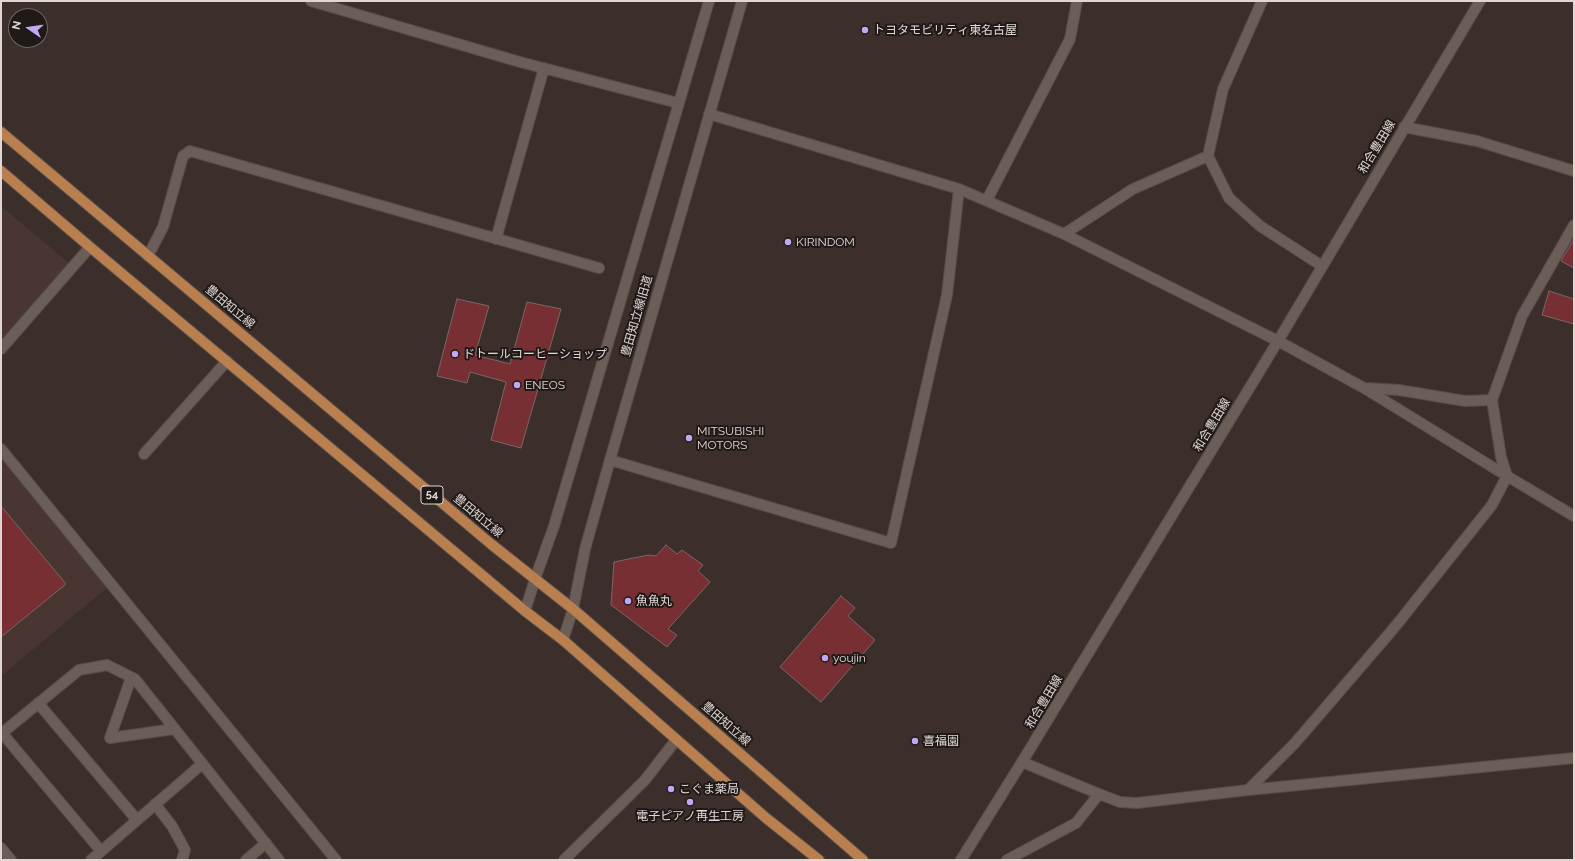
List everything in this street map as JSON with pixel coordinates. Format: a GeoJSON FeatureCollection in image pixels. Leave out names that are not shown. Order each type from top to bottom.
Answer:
{"type":"FeatureCollection","features":[{"type":"Feature","properties":{"kind":"main road","name":"豊田知立線"},"geometry":{"type":"LineString","coordinates":[[1,132],[491,544],[573,609],[863,860]]}},
{"type":"Feature","properties":{"kind":"main road","name":"54"},"geometry":{"type":"LineString","coordinates":[[1,171],[525,611],[563,640],[766,818],[819,860]]}},
{"type":"Feature","properties":{"kind":"street"},"geometry":{"type":"LineString","coordinates":[[311,1],[544,68],[678,104]]}},
{"type":"Feature","properties":{"kind":"street","name":"豊田知立線旧道"},"geometry":{"type":"LineString","coordinates":[[525,611],[534,579],[554,526],[708,1]]}},
{"type":"Feature","properties":{"kind":"street","name":"豊田知立線旧道"},"geometry":{"type":"LineString","coordinates":[[563,640],[573,609],[585,549],[742,1]]}},
{"type":"Feature","properties":{"kind":"street"},"geometry":{"type":"LineString","coordinates":[[987,200],[1070,39],[1077,1]]}},
{"type":"Feature","properties":{"kind":"street"},"geometry":{"type":"LineString","coordinates":[[1262,1],[1223,89],[1208,156],[1229,198],[1260,226],[1322,266]]}},
{"type":"Feature","properties":{"kind":"street","name":"和合豊田線"},"geometry":{"type":"LineString","coordinates":[[961,860],[1278,341],[1480,1]]}},
{"type":"Feature","properties":{"kind":"street"},"geometry":{"type":"LineString","coordinates":[[496,239],[544,68]]}},
{"type":"Feature","properties":{"kind":"street"},"geometry":{"type":"LineString","coordinates":[[710,114],[959,189],[1064,234],[1278,341],[1364,388],[1506,476],[1574,516]]}},
{"type":"Feature","properties":{"kind":"street"},"geometry":{"type":"LineString","coordinates":[[1404,127],[1477,141],[1574,171]]}},
{"type":"Feature","properties":{"kind":"street"},"geometry":{"type":"LineString","coordinates":[[148,256],[163,227],[183,156],[190,151],[599,268]]}},
{"type":"Feature","properties":{"kind":"street"},"geometry":{"type":"LineString","coordinates":[[1064,234],[1133,189],[1208,156]]}},
{"type":"Feature","properties":{"kind":"street"},"geometry":{"type":"LineString","coordinates":[[610,460],[891,543],[947,294],[959,189]]}},
{"type":"Feature","properties":{"kind":"street"},"geometry":{"type":"LineString","coordinates":[[1248,790],[1295,743],[1394,628],[1492,505],[1506,476],[1501,456],[1492,400],[1522,316],[1574,225]]}},
{"type":"Feature","properties":{"kind":"street"},"geometry":{"type":"LineString","coordinates":[[1,349],[90,247]]}},
{"type":"Feature","properties":{"kind":"street"},"geometry":{"type":"LineString","coordinates":[[144,454],[227,361]]}},
{"type":"Feature","properties":{"kind":"street"},"geometry":{"type":"LineString","coordinates":[[1364,388],[1399,390],[1465,401],[1492,400]]}},
{"type":"Feature","properties":{"kind":"street"},"geometry":{"type":"LineString","coordinates":[[1,449],[336,860]]}},
{"type":"Feature","properties":{"kind":"street"},"geometry":{"type":"LineString","coordinates":[[101,851],[1,734],[79,670],[107,665],[135,680],[279,860]]}},
{"type":"Feature","properties":{"kind":"street"},"geometry":{"type":"LineString","coordinates":[[131,678],[110,738],[174,729]]}},
{"type":"Feature","properties":{"kind":"street"},"geometry":{"type":"LineString","coordinates":[[38,704],[137,820]]}},
{"type":"Feature","properties":{"kind":"street"},"geometry":{"type":"LineString","coordinates":[[564,860],[645,780],[676,740]]}},
{"type":"Feature","properties":{"kind":"street"},"geometry":{"type":"LineString","coordinates":[[1022,762],[1120,802],[1137,803],[1248,790],[1574,758]]}},
{"type":"Feature","properties":{"kind":"street"},"geometry":{"type":"LineString","coordinates":[[91,860],[202,764]]}},
{"type":"Feature","properties":{"kind":"street"},"geometry":{"type":"LineString","coordinates":[[1007,860],[1076,823],[1099,794]]}},
{"type":"Feature","properties":{"kind":"street"},"geometry":{"type":"LineString","coordinates":[[154,804],[172,826],[185,850],[182,860]]}},
{"type":"Feature","properties":{"kind":"street"},"geometry":{"type":"LineString","coordinates":[[246,860],[266,843]]}},
{"type":"Feature","properties":{"kind":"street"},"geometry":{"type":"LineString","coordinates":[[1,848],[11,860]]}},
{"type":"Feature","properties":{"kind":"shaded area"},"geometry":{"type":"Polygon","coordinates":[[[1,206],[71,265],[1,341],[1,206]]]}},
{"type":"Feature","properties":{"kind":"shaded area"},"geometry":{"type":"Polygon","coordinates":[[[1,456],[108,587],[1,676],[1,456]]]}},
{"type":"Feature","properties":{"kind":"building"},"geometry":{"type":"Polygon","coordinates":[[[1574,239],[1574,268],[1561,261],[1574,239]]]}},
{"type":"Feature","properties":{"kind":"building"},"geometry":{"type":"Polygon","coordinates":[[[1549,291],[1574,299],[1574,324],[1542,315],[1549,291]]]}},
{"type":"Feature","properties":{"kind":"building"},"geometry":{"type":"Polygon","coordinates":[[[457,299],[489,306],[475,355],[510,364],[527,302],[561,309],[521,448],[491,440],[506,382],[470,372],[467,383],[437,376],[457,299]]]}},
{"type":"Feature","properties":{"kind":"building"},"geometry":{"type":"Polygon","coordinates":[[[1,506],[66,584],[1,637],[1,506]]]}},
{"type":"Feature","properties":{"kind":"building"},"geometry":{"type":"Polygon","coordinates":[[[666,545],[677,554],[682,550],[703,565],[698,571],[710,582],[668,629],[677,635],[667,647],[611,605],[614,562],[648,555],[656,556],[666,545]]]}},
{"type":"Feature","properties":{"kind":"building"},"geometry":{"type":"Polygon","coordinates":[[[841,596],[855,608],[848,616],[875,640],[821,702],[780,667],[841,596]]]}},
{"type":"Feature","properties":{"kind":"place","name":"トヨタモビリティ東名古屋"},"geometry":{"type":"Point","coordinates":[865,30]}},
{"type":"Feature","properties":{"kind":"place","name":"KIRINDOM"},"geometry":{"type":"Point","coordinates":[788,242]}},
{"type":"Feature","properties":{"kind":"place","name":"ドトールコーヒーショップ"},"geometry":{"type":"Point","coordinates":[455,354]}},
{"type":"Feature","properties":{"kind":"place","name":"ENEOS"},"geometry":{"type":"Point","coordinates":[517,385]}},
{"type":"Feature","properties":{"kind":"place","name":"MITSUBISHI MOTORS"},"geometry":{"type":"Point","coordinates":[689,438]}},
{"type":"Feature","properties":{"kind":"place","name":"魚魚丸"},"geometry":{"type":"Point","coordinates":[628,601]}},
{"type":"Feature","properties":{"kind":"place","name":"youjin"},"geometry":{"type":"Point","coordinates":[825,658]}},
{"type":"Feature","properties":{"kind":"place","name":"喜福園"},"geometry":{"type":"Point","coordinates":[915,741]}},
{"type":"Feature","properties":{"kind":"place","name":"こぐま薬局"},"geometry":{"type":"Point","coordinates":[671,789]}},
{"type":"Feature","properties":{"kind":"place","name":"電子ピアノ再生工房"},"geometry":{"type":"Point","coordinates":[690,802]}}]}
